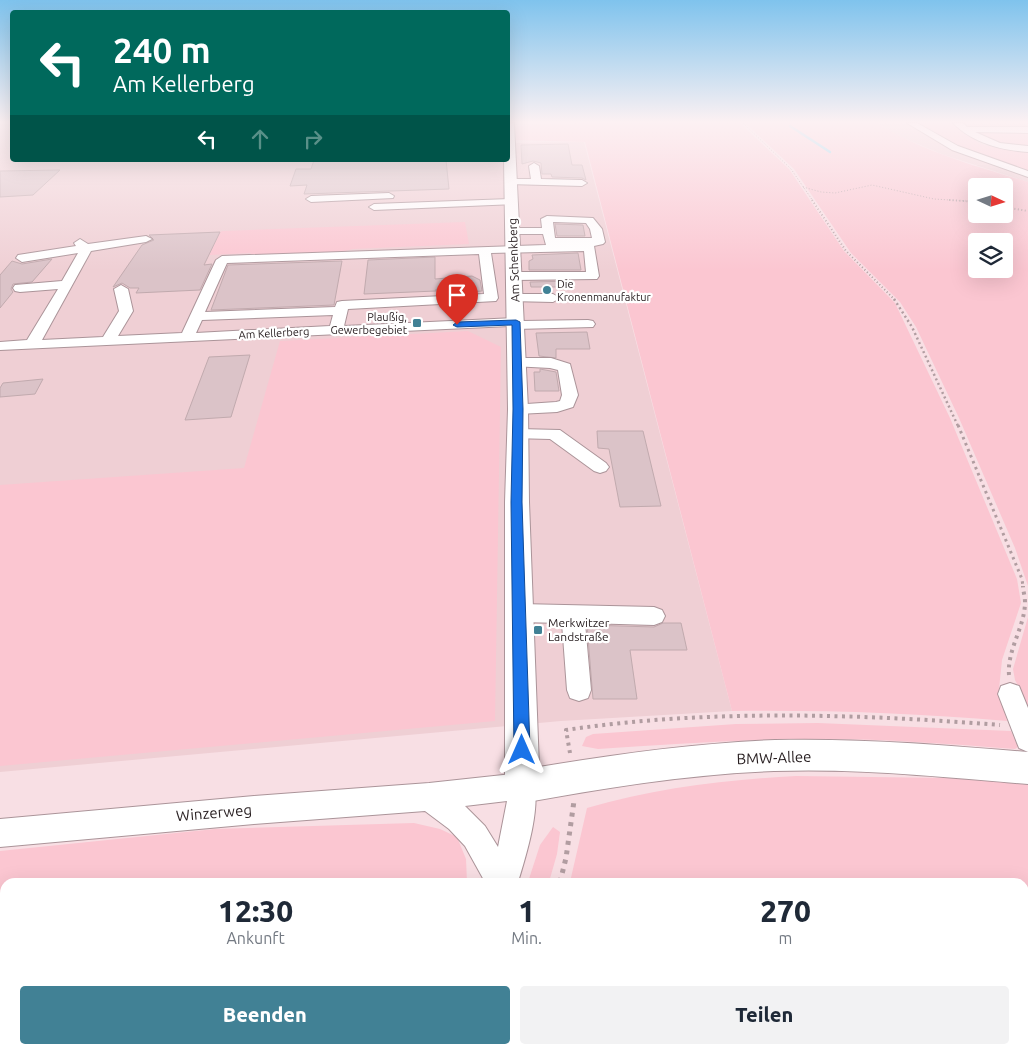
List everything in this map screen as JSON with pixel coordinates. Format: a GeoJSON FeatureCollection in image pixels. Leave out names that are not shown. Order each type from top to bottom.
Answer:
{"type":"FeatureCollection","features":[{"type":"Feature","properties":{"kind":"main road","name":"Am Schenkberg"},"geometry":{"type":"LineString","coordinates":[[511,172],[517,363],[517,502],[522,786]]}},
{"type":"Feature","properties":{"kind":"main road","name":"BMW-Allee"},"geometry":{"type":"LineString","coordinates":[[522,786],[688,762],[775,756],[906,758],[1028,768]]}},
{"type":"Feature","properties":{"kind":"street"},"geometry":{"type":"LineString","coordinates":[[535,172],[536,182]]}},
{"type":"Feature","properties":{"kind":"street"},"geometry":{"type":"LineString","coordinates":[[511,182],[582,183]]}},
{"type":"Feature","properties":{"kind":"street"},"geometry":{"type":"LineString","coordinates":[[311,199],[427,195],[427,205]]}},
{"type":"Feature","properties":{"kind":"street"},"geometry":{"type":"LineString","coordinates":[[374,207],[512,202]]}},
{"type":"Feature","properties":{"kind":"street"},"geometry":{"type":"LineString","coordinates":[[513,231],[548,231]]}},
{"type":"Feature","properties":{"kind":"street"},"geometry":{"type":"LineString","coordinates":[[22,258],[83,246],[146,240]]}},
{"type":"Feature","properties":{"kind":"street"},"geometry":{"type":"LineString","coordinates":[[32,344],[67,285],[83,246]]}},
{"type":"Feature","properties":{"kind":"street"},"geometry":{"type":"LineString","coordinates":[[187,337],[222,260],[513,248],[588,247],[593,276],[514,276]]}},
{"type":"Feature","properties":{"kind":"street"},"geometry":{"type":"LineString","coordinates":[[336,330],[342,305],[491,298],[485,250]]}},
{"type":"Feature","properties":{"kind":"street"},"geometry":{"type":"LineString","coordinates":[[20,288],[67,285]]}},
{"type":"Feature","properties":{"kind":"street"},"geometry":{"type":"LineString","coordinates":[[108,341],[126,311],[121,289]]}},
{"type":"Feature","properties":{"kind":"street"},"geometry":{"type":"LineString","coordinates":[[515,298],[553,298]]}},
{"type":"Feature","properties":{"kind":"street"},"geometry":{"type":"LineString","coordinates":[[197,316],[340,311]]}},
{"type":"Feature","properties":{"kind":"street","name":"Am Kellerberg"},"geometry":{"type":"LineString","coordinates":[[0,346],[336,330],[516,324],[588,324]]}},
{"type":"Feature","properties":{"kind":"street"},"geometry":{"type":"LineString","coordinates":[[517,363],[551,363],[565,367],[570,396],[567,404],[518,422]]}},
{"type":"Feature","properties":{"kind":"street"},"geometry":{"type":"LineString","coordinates":[[518,422],[554,434],[600,468]]}},
{"type":"Feature","properties":{"kind":"street"},"geometry":{"type":"LineString","coordinates":[[520,613],[573,616],[654,616]]}},
{"type":"Feature","properties":{"kind":"street"},"geometry":{"type":"LineString","coordinates":[[573,616],[579,690]]}},
{"type":"Feature","properties":{"kind":"street"},"geometry":{"type":"LineString","coordinates":[[1010,694],[1025,733]]}},
{"type":"Feature","properties":{"kind":"street"},"geometry":{"type":"LineString","coordinates":[[504,878],[516,842],[521,813],[522,786]]}},
{"type":"Feature","properties":{"kind":"street","name":"Winzerweg"},"geometry":{"type":"LineString","coordinates":[[0,833],[254,810],[429,797],[522,786]]}},
{"type":"Feature","properties":{"kind":"street"},"geometry":{"type":"LineString","coordinates":[[429,797],[459,819],[475,836],[501,878]]}},
{"type":"Feature","properties":{"kind":"path"},"geometry":{"type":"LineString","coordinates":[[794,172],[846,251],[897,302],[912,327],[955,418],[1022,579],[1025,603],[1018,633],[1008,661],[1010,694]]}},
{"type":"Feature","properties":{"kind":"path"},"geometry":{"type":"LineString","coordinates":[[803,187],[822,193],[840,193],[864,185],[872,185],[934,199],[968,201]]}},
{"type":"Feature","properties":{"kind":"path"},"geometry":{"type":"LineString","coordinates":[[1013,208],[1028,211]]}},
{"type":"Feature","properties":{"kind":"path"},"geometry":{"type":"LineString","coordinates":[[561,878],[574,812],[574,778],[566,730],[630,722],[734,717],[788,717],[914,718],[1025,733]]}},
{"type":"Feature","properties":{"kind":"shaded area"},"geometry":{"type":"Polygon","coordinates":[[[0,172],[592,172],[732,711],[561,721],[0,772],[0,172]]]}},
{"type":"Feature","properties":{"kind":"shaded area"},"geometry":{"type":"Polygon","coordinates":[[[593,172],[791,172],[844,251],[895,303],[950,418],[1017,579],[1021,603],[1002,660],[999,689],[1007,721],[870,713],[732,711],[593,172]]]}},
{"type":"Feature","properties":{"kind":"shaded area"},"geometry":{"type":"Polygon","coordinates":[[[796,172],[996,172],[1028,182],[1028,586],[1015,548],[959,418],[916,327],[900,302],[851,253],[796,172]]]}},
{"type":"Feature","properties":{"kind":"shaded area"},"geometry":{"type":"Polygon","coordinates":[[[997,172],[1028,172],[1028,182],[997,172]]]}},
{"type":"Feature","properties":{"kind":"shaded area"},"geometry":{"type":"Polygon","coordinates":[[[465,222],[469,244],[250,256],[251,253],[209,255],[220,232],[223,231],[465,222]]]}},
{"type":"Feature","properties":{"kind":"shaded area"},"geometry":{"type":"Polygon","coordinates":[[[468,331],[501,347],[495,721],[0,766],[0,485],[244,468],[280,341],[468,331]]]}},
{"type":"Feature","properties":{"kind":"shaded area"},"geometry":{"type":"Polygon","coordinates":[[[1028,617],[1028,714],[1024,697],[1015,680],[1013,669],[1028,617]]]}},
{"type":"Feature","properties":{"kind":"shaded area"},"geometry":{"type":"Polygon","coordinates":[[[818,723],[1011,731],[1018,747],[1015,749],[846,739],[738,741],[598,749],[582,746],[586,737],[593,734],[736,724],[818,723]]]}},
{"type":"Feature","properties":{"kind":"shaded area"},"geometry":{"type":"Polygon","coordinates":[[[796,776],[947,778],[1028,783],[1028,878],[571,878],[587,808],[664,790],[743,780],[796,776]]]}},
{"type":"Feature","properties":{"kind":"shaded area"},"geometry":{"type":"Polygon","coordinates":[[[414,823],[440,829],[457,837],[466,859],[467,878],[0,878],[0,851],[215,829],[414,823]]]}},
{"type":"Feature","properties":{"kind":"shaded area"},"geometry":{"type":"Polygon","coordinates":[[[553,827],[560,832],[557,854],[550,878],[529,878],[540,845],[553,827]]]}},
{"type":"Feature","properties":{"kind":"building"},"geometry":{"type":"Polygon","coordinates":[[[0,172],[58,172],[33,195],[0,197],[0,172]]]}},
{"type":"Feature","properties":{"kind":"building"},"geometry":{"type":"Polygon","coordinates":[[[295,172],[447,172],[449,189],[304,194],[307,185],[290,186],[295,172]]]}},
{"type":"Feature","properties":{"kind":"building"},"geometry":{"type":"Polygon","coordinates":[[[542,172],[584,172],[586,180],[582,178],[552,177],[551,174],[542,174],[542,172]]]}},
{"type":"Feature","properties":{"kind":"building"},"geometry":{"type":"Polygon","coordinates":[[[555,224],[583,225],[585,236],[557,236],[555,224]]]}},
{"type":"Feature","properties":{"kind":"building"},"geometry":{"type":"Polygon","coordinates":[[[220,232],[204,265],[212,264],[200,290],[136,293],[139,288],[130,288],[122,283],[113,287],[142,245],[154,240],[149,235],[220,232]]]}},
{"type":"Feature","properties":{"kind":"building"},"geometry":{"type":"Polygon","coordinates":[[[578,253],[581,270],[529,270],[529,261],[533,259],[532,255],[578,253]]]}},
{"type":"Feature","properties":{"kind":"building"},"geometry":{"type":"Polygon","coordinates":[[[435,257],[435,279],[472,276],[480,280],[482,291],[449,294],[436,289],[436,291],[364,294],[368,260],[435,257]]]}},
{"type":"Feature","properties":{"kind":"building"},"geometry":{"type":"Polygon","coordinates":[[[52,259],[32,282],[13,284],[11,289],[13,292],[0,308],[0,275],[12,261],[22,264],[52,259]]]}},
{"type":"Feature","properties":{"kind":"building"},"geometry":{"type":"Polygon","coordinates":[[[342,261],[334,305],[211,310],[228,265],[342,261]]]}},
{"type":"Feature","properties":{"kind":"building","name":"Die Kronenmanufaktur"},"geometry":{"type":"Polygon","coordinates":[[[573,281],[574,287],[531,287],[530,282],[573,281]]]}},
{"type":"Feature","properties":{"kind":"building"},"geometry":{"type":"Polygon","coordinates":[[[587,332],[590,349],[556,349],[556,358],[539,356],[536,333],[587,332]]]}},
{"type":"Feature","properties":{"kind":"building"},"geometry":{"type":"Polygon","coordinates":[[[250,355],[231,417],[185,420],[209,357],[250,355]]]}},
{"type":"Feature","properties":{"kind":"building"},"geometry":{"type":"Polygon","coordinates":[[[540,369],[556,372],[559,391],[535,391],[534,372],[540,372],[540,369]]]}},
{"type":"Feature","properties":{"kind":"building"},"geometry":{"type":"Polygon","coordinates":[[[43,379],[35,394],[0,397],[0,388],[3,383],[43,379]]]}},
{"type":"Feature","properties":{"kind":"building"},"geometry":{"type":"Polygon","coordinates":[[[597,431],[643,431],[661,506],[620,507],[609,449],[598,448],[597,431]]]}},
{"type":"Feature","properties":{"kind":"building"},"geometry":{"type":"Polygon","coordinates":[[[663,623],[681,623],[687,650],[630,650],[637,699],[593,699],[587,625],[654,627],[663,623]]]}},
{"type":"Feature","properties":{"kind":"place","name":"Die Kronenmanufaktur"},"geometry":{"type":"Point","coordinates":[547,290]}},
{"type":"Feature","properties":{"kind":"place","name":"Plaußig, Gewerbegebiet"},"geometry":{"type":"Point","coordinates":[417,323]}},
{"type":"Feature","properties":{"kind":"place","name":"Merkwitzer Landstraße"},"geometry":{"type":"Point","coordinates":[538,630]}},
{"type":"Feature","properties":{"kind":"route"},"geometry":{"type":"LineString","coordinates":[[457,325],[516,322],[518,409],[517,502],[522,750]]}}]}
